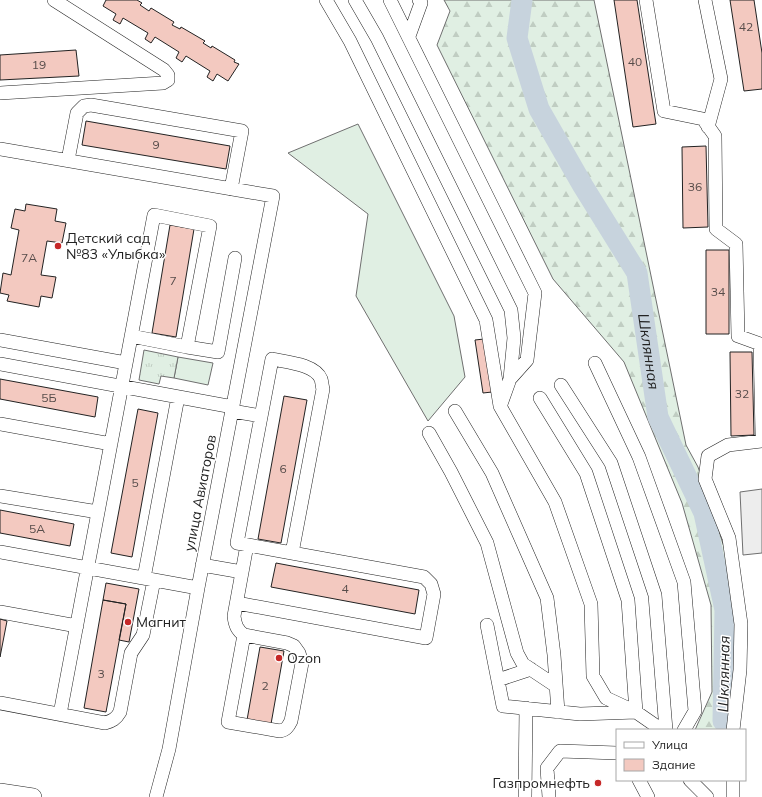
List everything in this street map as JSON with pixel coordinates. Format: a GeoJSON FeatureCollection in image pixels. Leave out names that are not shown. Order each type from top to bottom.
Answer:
{"type":"FeatureCollection","features":[{"type":"Feature","properties":{"kind":"main road"},"geometry":{"type":"LineString","coordinates":[[0,792],[33,797]]}},
{"type":"Feature","properties":{"kind":"street"},"geometry":{"type":"LineString","coordinates":[[0,93],[164,83],[168,80],[168,74],[164,70],[54,0]]}},
{"type":"Feature","properties":{"kind":"street"},"geometry":{"type":"LineString","coordinates":[[326,0],[350,41],[486,320],[500,406],[555,502],[591,604],[593,676],[606,698],[636,712],[661,729]]}},
{"type":"Feature","properties":{"kind":"street"},"geometry":{"type":"LineString","coordinates":[[355,0],[377,38],[511,310],[514,338],[510,379],[500,406]]}},
{"type":"Feature","properties":{"kind":"street"},"geometry":{"type":"LineString","coordinates":[[390,0],[536,293],[527,360],[510,379]]}},
{"type":"Feature","properties":{"kind":"street"},"geometry":{"type":"LineString","coordinates":[[409,36],[421,3],[419,0]]}},
{"type":"Feature","properties":{"kind":"street"},"geometry":{"type":"LineString","coordinates":[[646,0],[664,111],[703,119],[715,136],[716,229],[736,244],[738,336],[760,344],[762,434]]}},
{"type":"Feature","properties":{"kind":"street"},"geometry":{"type":"LineString","coordinates":[[705,0],[721,79],[708,126]]}},
{"type":"Feature","properties":{"kind":"street"},"geometry":{"type":"LineString","coordinates":[[0,149],[231,189],[242,131],[91,104],[84,106],[77,113],[68,160]]}},
{"type":"Feature","properties":{"kind":"street","name":"улица Авиаторов"},"geometry":{"type":"LineString","coordinates":[[156,797],[169,749],[202,565],[273,196],[231,189]]}},
{"type":"Feature","properties":{"kind":"street"},"geometry":{"type":"LineString","coordinates":[[60,714],[154,215],[210,226],[188,347]]}},
{"type":"Feature","properties":{"kind":"street"},"geometry":{"type":"LineString","coordinates":[[131,336],[218,352],[235,258]]}},
{"type":"Feature","properties":{"kind":"street"},"geometry":{"type":"LineString","coordinates":[[0,340],[126,363]]}},
{"type":"Feature","properties":{"kind":"street"},"geometry":{"type":"LineString","coordinates":[[237,603],[426,638],[434,594],[431,584],[424,578],[237,543],[272,359],[309,367],[316,371],[321,379],[322,388],[292,553]]}},
{"type":"Feature","properties":{"kind":"street"},"geometry":{"type":"LineString","coordinates":[[0,364],[178,397],[261,416]]}},
{"type":"Feature","properties":{"kind":"street"},"geometry":{"type":"LineString","coordinates":[[595,364],[639,457],[684,582],[695,711],[685,729]]}},
{"type":"Feature","properties":{"kind":"street"},"geometry":{"type":"LineString","coordinates":[[561,385],[611,463],[655,595],[666,729]]}},
{"type":"Feature","properties":{"kind":"street"},"geometry":{"type":"LineString","coordinates":[[0,703],[105,723],[111,722],[120,712],[131,653],[143,635],[149,579],[178,397]]}},
{"type":"Feature","properties":{"kind":"street"},"geometry":{"type":"LineString","coordinates":[[540,398],[586,473],[628,600],[636,712]]}},
{"type":"Feature","properties":{"kind":"street"},"geometry":{"type":"LineString","coordinates":[[455,411],[492,473],[546,598],[554,655],[558,712]]}},
{"type":"Feature","properties":{"kind":"street"},"geometry":{"type":"LineString","coordinates":[[0,424],[111,444]]}},
{"type":"Feature","properties":{"kind":"street"},"geometry":{"type":"LineString","coordinates":[[429,433],[451,472],[487,543],[517,653],[523,664],[556,686]]}},
{"type":"Feature","properties":{"kind":"street"},"geometry":{"type":"LineString","coordinates":[[733,729],[740,670],[741,624],[729,538],[705,479],[708,456],[728,445],[762,441]]}},
{"type":"Feature","properties":{"kind":"street"},"geometry":{"type":"LineString","coordinates":[[0,496],[98,512]]}},
{"type":"Feature","properties":{"kind":"street"},"geometry":{"type":"LineString","coordinates":[[244,635],[228,722],[280,732],[288,727],[302,663],[299,653],[294,646],[287,643],[244,635],[239,631],[236,625],[234,616],[247,545]]}},
{"type":"Feature","properties":{"kind":"street"},"geometry":{"type":"LineString","coordinates":[[0,552],[198,588]]}},
{"type":"Feature","properties":{"kind":"street"},"geometry":{"type":"LineString","coordinates":[[202,565],[242,572]]}},
{"type":"Feature","properties":{"kind":"street"},"geometry":{"type":"LineString","coordinates":[[0,612],[77,626]]}},
{"type":"Feature","properties":{"kind":"street"},"geometry":{"type":"LineString","coordinates":[[487,625],[503,706],[580,714],[636,712]]}},
{"type":"Feature","properties":{"kind":"street"},"geometry":{"type":"LineString","coordinates":[[498,680],[531,669]]}},
{"type":"Feature","properties":{"kind":"street"},"geometry":{"type":"LineString","coordinates":[[525,797],[526,708]]}},
{"type":"Feature","properties":{"kind":"street"},"geometry":{"type":"LineString","coordinates":[[549,797],[547,768],[560,751],[616,753]]}},
{"type":"Feature","properties":{"kind":"street"},"geometry":{"type":"LineString","coordinates":[[640,781],[648,797]]}},
{"type":"Feature","properties":{"kind":"street"},"geometry":{"type":"LineString","coordinates":[[691,781],[707,797]]}},
{"type":"Feature","properties":{"kind":"street"},"geometry":{"type":"LineString","coordinates":[[733,781],[733,797]]}},
{"type":"Feature","properties":{"kind":"green space"},"geometry":{"type":"Polygon","coordinates":[[[444,0],[594,0],[686,445],[698,467],[725,550],[736,631],[727,729],[695,729],[712,692],[711,605],[682,503],[624,362],[553,279],[437,45],[450,11],[444,0]]]}},
{"type":"Feature","properties":{"kind":"green space"},"geometry":{"type":"Polygon","coordinates":[[[358,124],[454,316],[465,377],[428,421],[356,296],[368,214],[288,153],[358,124]]]}},
{"type":"Feature","properties":{"kind":"green space"},"geometry":{"type":"Polygon","coordinates":[[[144,350],[178,357],[174,378],[161,376],[159,384],[139,380],[144,350]]]}},
{"type":"Feature","properties":{"kind":"green space"},"geometry":{"type":"Polygon","coordinates":[[[178,357],[213,363],[208,385],[174,378],[178,357]]]}},
{"type":"Feature","properties":{"kind":"shaded area"},"geometry":{"type":"Polygon","coordinates":[[[762,489],[762,553],[743,555],[740,492],[762,489]]]}},
{"type":"Feature","properties":{"kind":"building"},"geometry":{"type":"Polygon","coordinates":[[[106,0],[137,0],[142,3],[140,5],[149,11],[151,8],[174,22],[172,25],[180,29],[181,27],[205,41],[203,43],[211,48],[212,46],[239,64],[228,81],[217,74],[213,81],[207,77],[210,71],[186,56],[182,62],[176,58],[179,52],[155,37],[151,43],[145,39],[148,33],[123,18],[120,24],[113,20],[116,14],[103,6],[106,0]]]}},
{"type":"Feature","properties":{"kind":"building"},"geometry":{"type":"Polygon","coordinates":[[[614,0],[637,0],[656,124],[633,127],[614,0]]]}},
{"type":"Feature","properties":{"kind":"building"},"geometry":{"type":"Polygon","coordinates":[[[730,0],[754,0],[762,53],[762,89],[744,91],[730,0]]]}},
{"type":"Feature","properties":{"kind":"building"},"geometry":{"type":"Polygon","coordinates":[[[76,50],[79,76],[0,80],[0,55],[76,50]]]}},
{"type":"Feature","properties":{"kind":"building"},"geometry":{"type":"Polygon","coordinates":[[[86,121],[230,146],[226,169],[82,145],[86,121]]]}},
{"type":"Feature","properties":{"kind":"building"},"geometry":{"type":"Polygon","coordinates":[[[706,146],[708,227],[683,228],[682,147],[706,146]]]}},
{"type":"Feature","properties":{"kind":"building"},"geometry":{"type":"Polygon","coordinates":[[[26,204],[57,209],[55,221],[66,223],[62,243],[47,241],[41,275],[56,277],[52,298],[41,296],[39,307],[7,301],[9,295],[0,293],[3,273],[11,275],[19,230],[11,228],[15,209],[25,211],[26,204]]]}},
{"type":"Feature","properties":{"kind":"building"},"geometry":{"type":"Polygon","coordinates":[[[170,225],[194,229],[176,337],[152,333],[170,225]]]}},
{"type":"Feature","properties":{"kind":"building"},"geometry":{"type":"Polygon","coordinates":[[[706,250],[729,250],[729,334],[706,334],[706,250]]]}},
{"type":"Feature","properties":{"kind":"building"},"geometry":{"type":"Polygon","coordinates":[[[484,339],[492,392],[483,393],[475,340],[484,339]]]}},
{"type":"Feature","properties":{"kind":"building"},"geometry":{"type":"Polygon","coordinates":[[[730,352],[752,352],[754,435],[731,436],[730,352]]]}},
{"type":"Feature","properties":{"kind":"building"},"geometry":{"type":"Polygon","coordinates":[[[0,379],[98,397],[95,417],[0,399],[0,379]]]}},
{"type":"Feature","properties":{"kind":"building"},"geometry":{"type":"Polygon","coordinates":[[[284,396],[307,400],[281,543],[258,539],[284,396]]]}},
{"type":"Feature","properties":{"kind":"building"},"geometry":{"type":"Polygon","coordinates":[[[138,409],[158,413],[132,557],[111,553],[138,409]]]}},
{"type":"Feature","properties":{"kind":"building"},"geometry":{"type":"Polygon","coordinates":[[[0,510],[74,524],[70,546],[0,533],[0,510]]]}},
{"type":"Feature","properties":{"kind":"building"},"geometry":{"type":"Polygon","coordinates":[[[276,563],[419,590],[415,614],[271,587],[276,563]]]}},
{"type":"Feature","properties":{"kind":"building","name":"Магнит"},"geometry":{"type":"Polygon","coordinates":[[[106,583],[139,589],[129,642],[119,640],[126,604],[103,600],[106,583]]]}},
{"type":"Feature","properties":{"kind":"building"},"geometry":{"type":"Polygon","coordinates":[[[103,600],[126,604],[106,712],[84,708],[103,600]]]}},
{"type":"Feature","properties":{"kind":"building"},"geometry":{"type":"Polygon","coordinates":[[[0,619],[7,621],[0,657],[0,619]]]}},
{"type":"Feature","properties":{"kind":"building"},"geometry":{"type":"Polygon","coordinates":[[[260,647],[284,651],[271,724],[247,720],[260,647]]]}},
{"type":"Feature","properties":{"kind":"waterway","name":"Шклянная"},"geometry":{"type":"LineString","coordinates":[[522,0],[517,38],[539,109],[583,186],[637,273],[658,417],[704,513],[725,610],[723,721]]}},
{"type":"Feature","properties":{"kind":"place","name":"Детский сад №83 «Улыбка»"},"geometry":{"type":"Point","coordinates":[58,246]}},
{"type":"Feature","properties":{"kind":"place","name":"Магнит"},"geometry":{"type":"Point","coordinates":[128,622]}},
{"type":"Feature","properties":{"kind":"place","name":"Ozon"},"geometry":{"type":"Point","coordinates":[279,658]}},
{"type":"Feature","properties":{"kind":"place","name":"Газпромнефть"},"geometry":{"type":"Point","coordinates":[598,783]}}]}
